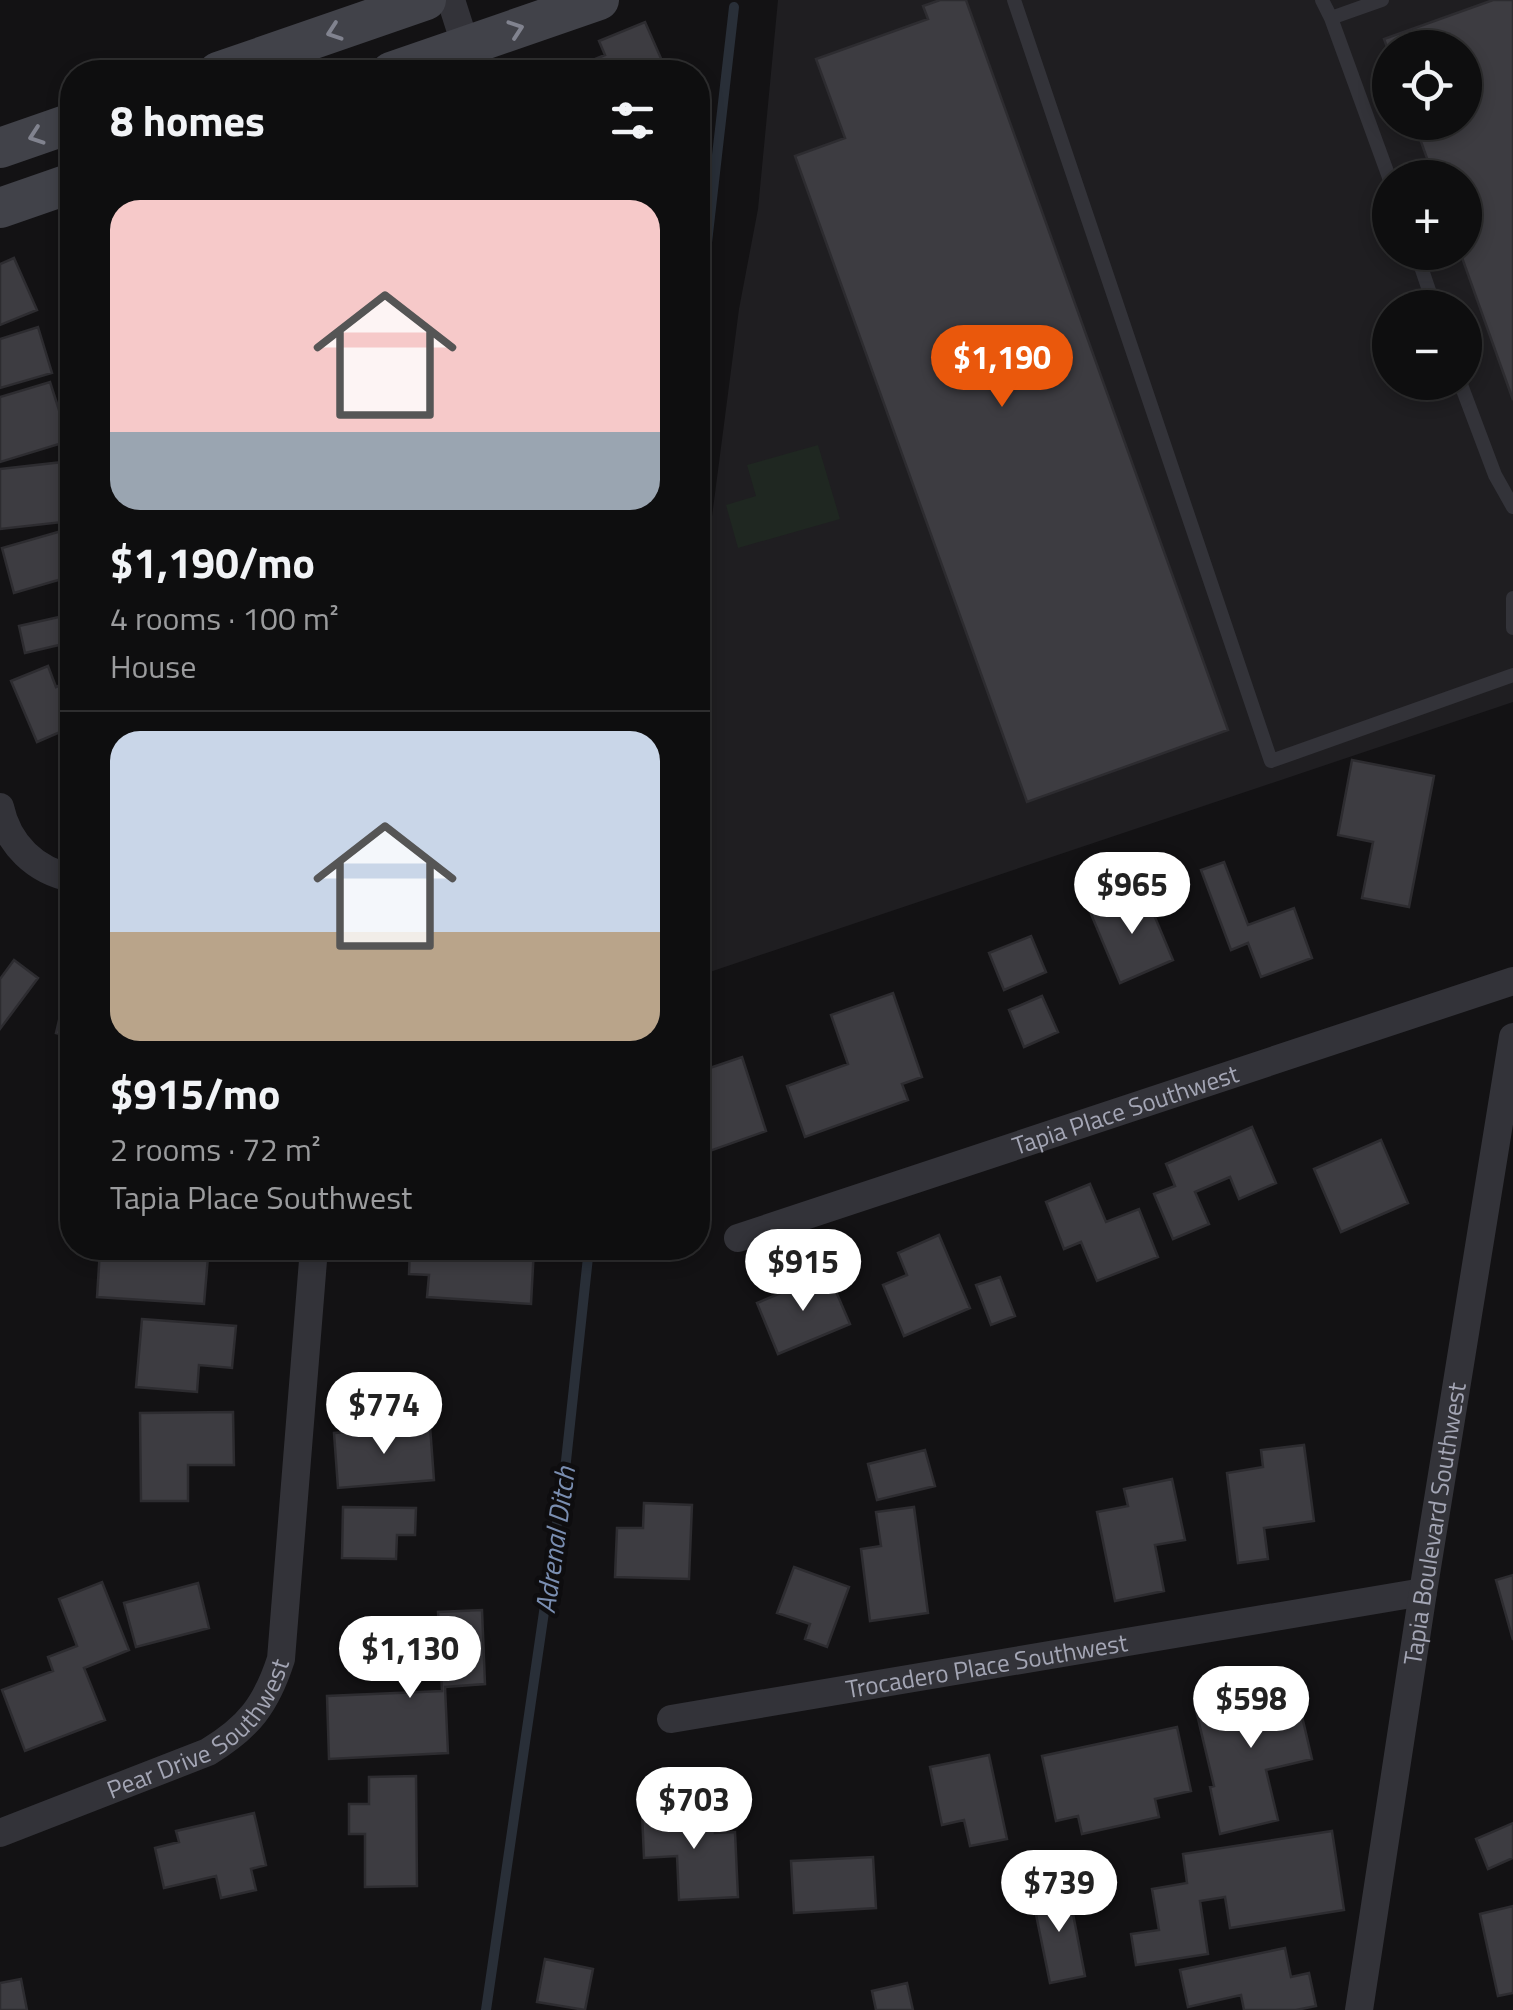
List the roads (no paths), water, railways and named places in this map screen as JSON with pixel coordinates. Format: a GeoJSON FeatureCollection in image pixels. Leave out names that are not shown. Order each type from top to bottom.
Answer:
{"type":"FeatureCollection","features":[{"type":"Feature","properties":{"kind":"main road"},"geometry":{"type":"LineString","coordinates":[[253,60],[426,0]]}},
{"type":"Feature","properties":{"kind":"main road"},"geometry":{"type":"LineString","coordinates":[[470,60],[599,0]]}},
{"type":"Feature","properties":{"kind":"main road"},"geometry":{"type":"LineString","coordinates":[[0,148],[60,127]]}},
{"type":"Feature","properties":{"kind":"main road"},"geometry":{"type":"LineString","coordinates":[[0,208],[60,186]]}},
{"type":"Feature","properties":{"kind":"street"},"geometry":{"type":"LineString","coordinates":[[451,0],[470,60]]}},
{"type":"Feature","properties":{"kind":"street"},"geometry":{"type":"LineString","coordinates":[[0,807],[2,820],[22,855],[60,875]]}},
{"type":"Feature","properties":{"kind":"street","name":"Tapia Place Southwest"},"geometry":{"type":"LineString","coordinates":[[738,1238],[1513,981]]}},
{"type":"Feature","properties":{"kind":"street","name":"Tapia Boulevard Southwest"},"geometry":{"type":"LineString","coordinates":[[1360,2010],[1422,1592],[1501,1191],[1513,1036]]}},
{"type":"Feature","properties":{"kind":"street","name":"Pear Drive Southwest"},"geometry":{"type":"LineString","coordinates":[[0,1834],[208,1752],[254,1717],[272,1686],[281,1658],[313,1260]]}},
{"type":"Feature","properties":{"kind":"street","name":"Trocadero Place Southwest"},"geometry":{"type":"LineString","coordinates":[[671,1719],[1422,1592]]}},
{"type":"Feature","properties":{"kind":"lane"},"geometry":{"type":"LineString","coordinates":[[1014,0],[1271,761],[1513,675]]}},
{"type":"Feature","properties":{"kind":"lane"},"geometry":{"type":"LineString","coordinates":[[1322,0],[1383,160]]}},
{"type":"Feature","properties":{"kind":"lane"},"geometry":{"type":"LineString","coordinates":[[1332,18],[1382,0]]}},
{"type":"Feature","properties":{"kind":"lane"},"geometry":{"type":"LineString","coordinates":[[1467,400],[1513,508]]}},
{"type":"Feature","properties":{"kind":"lane"},"geometry":{"type":"LineString","coordinates":[[1513,598],[1513,628]]}},
{"type":"Feature","properties":{"kind":"waterway","name":"Adrenal Ditch"},"geometry":{"type":"LineString","coordinates":[[710,216],[734,7]]}},
{"type":"Feature","properties":{"kind":"waterway","name":"Adrenal Ditch"},"geometry":{"type":"LineString","coordinates":[[486,2010],[566,1461],[588,1260]]}}]}
